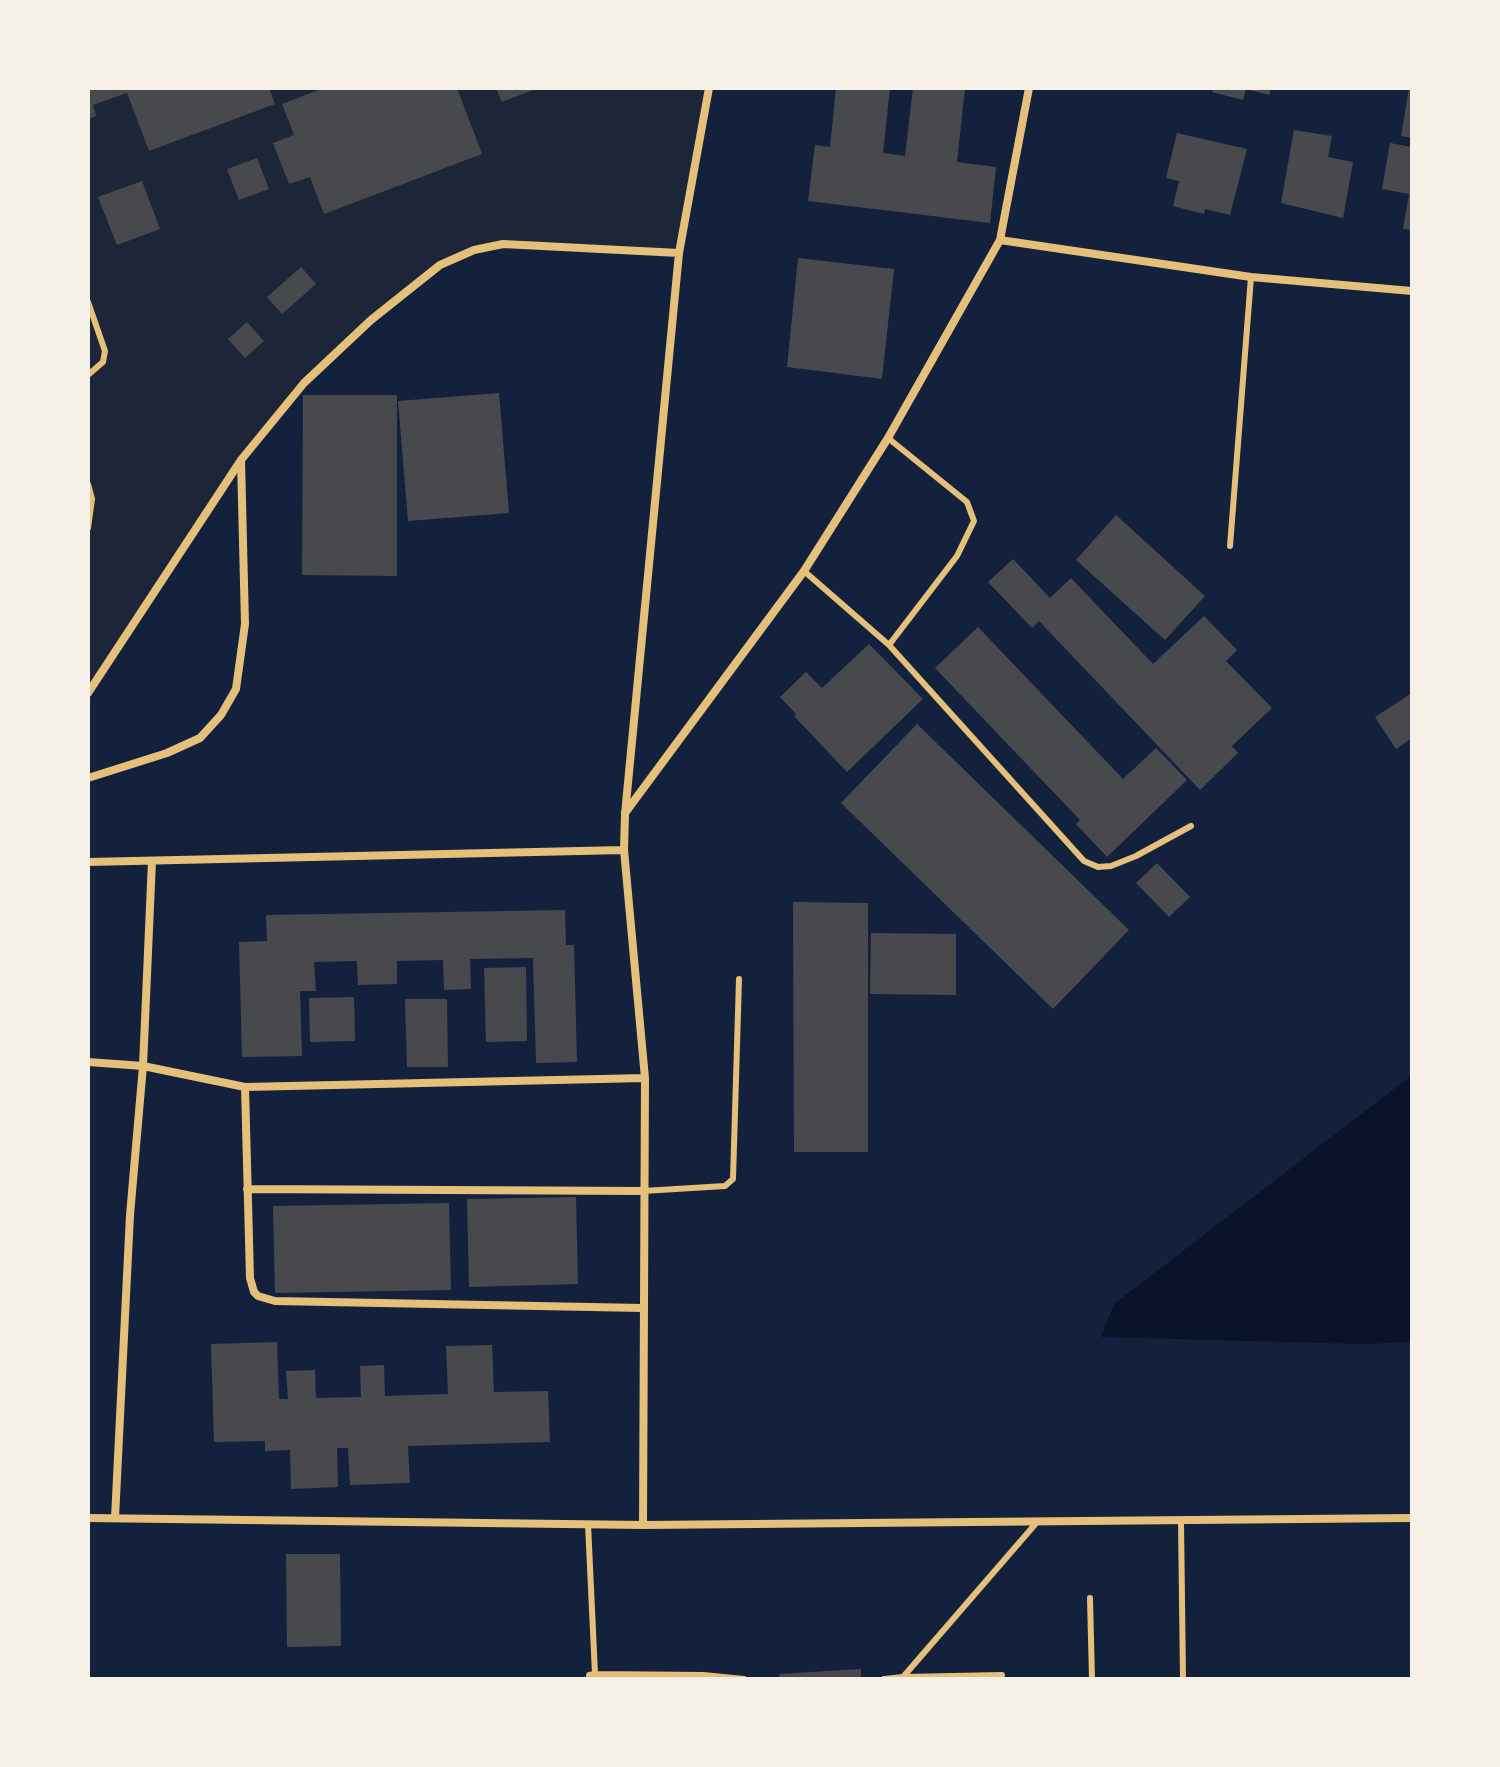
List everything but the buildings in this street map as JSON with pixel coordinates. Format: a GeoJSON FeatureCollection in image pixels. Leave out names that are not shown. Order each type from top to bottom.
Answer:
{"type":"FeatureCollection","features":[{"type":"Feature","properties":{"kind":"street"},"geometry":{"type":"LineString","coordinates":[[643,1525],[645,1078],[624,850],[625,814],[679,253],[709,88]]}},
{"type":"Feature","properties":{"kind":"street"},"geometry":{"type":"LineString","coordinates":[[625,814],[804,571],[888,438],[1000,240],[1029,88]]}},
{"type":"Feature","properties":{"kind":"street"},"geometry":{"type":"LineString","coordinates":[[1000,240],[1251,277],[1412,291]]}},
{"type":"Feature","properties":{"kind":"street"},"geometry":{"type":"LineString","coordinates":[[88,693],[241,460],[304,383],[371,320],[440,265],[474,250],[503,244],[679,253]]}},
{"type":"Feature","properties":{"kind":"street"},"geometry":{"type":"LineString","coordinates":[[88,778],[167,753],[200,738],[221,715],[236,689],[245,624],[241,460]]}},
{"type":"Feature","properties":{"kind":"street"},"geometry":{"type":"LineString","coordinates":[[88,862],[624,850]]}},
{"type":"Feature","properties":{"kind":"street"},"geometry":{"type":"LineString","coordinates":[[115,1518],[130,1215],[143,1066],[152,861]]}},
{"type":"Feature","properties":{"kind":"street"},"geometry":{"type":"LineString","coordinates":[[88,1062],[143,1066],[245,1087],[645,1078]]}},
{"type":"Feature","properties":{"kind":"street"},"geometry":{"type":"LineString","coordinates":[[245,1087],[250,1278],[254,1292],[265,1299],[290,1302],[643,1308]]}},
{"type":"Feature","properties":{"kind":"street"},"geometry":{"type":"LineString","coordinates":[[247,1189],[643,1191]]}},
{"type":"Feature","properties":{"kind":"street"},"geometry":{"type":"LineString","coordinates":[[88,1518],[643,1525],[1412,1518]]}},
{"type":"Feature","properties":{"kind":"lane"},"geometry":{"type":"LineString","coordinates":[[1230,546],[1251,277]]}},
{"type":"Feature","properties":{"kind":"lane"},"geometry":{"type":"LineString","coordinates":[[88,302],[105,351],[103,362],[88,375]]}},
{"type":"Feature","properties":{"kind":"lane"},"geometry":{"type":"LineString","coordinates":[[888,438],[967,502],[974,521],[957,556],[889,645]]}},
{"type":"Feature","properties":{"kind":"lane"},"geometry":{"type":"LineString","coordinates":[[88,484],[92,499],[88,528]]}},
{"type":"Feature","properties":{"kind":"lane"},"geometry":{"type":"LineString","coordinates":[[804,571],[889,645],[1084,861],[1098,867],[1111,866],[1191,826]]}},
{"type":"Feature","properties":{"kind":"lane"},"geometry":{"type":"LineString","coordinates":[[643,1191],[725,1186],[733,1179],[739,979]]}},
{"type":"Feature","properties":{"kind":"lane"},"geometry":{"type":"LineString","coordinates":[[903,1677],[1038,1521]]}},
{"type":"Feature","properties":{"kind":"lane"},"geometry":{"type":"LineString","coordinates":[[1181,1521],[1183,1679]]}},
{"type":"Feature","properties":{"kind":"lane"},"geometry":{"type":"LineString","coordinates":[[588,1524],[592,1677],[703,1675],[744,1679]]}},
{"type":"Feature","properties":{"kind":"lane"},"geometry":{"type":"LineString","coordinates":[[1090,1598],[1092,1679]]}},
{"type":"Feature","properties":{"kind":"lane"},"geometry":{"type":"LineString","coordinates":[[884,1679],[1002,1675]]}},
{"type":"Feature","properties":{"kind":"shaded area"},"geometry":{"type":"Polygon","coordinates":[[[88,88],[709,88],[679,253],[474,250],[440,266],[304,383],[241,460],[88,690],[88,88]]]}},
{"type":"Feature","properties":{"kind":"shaded area"},"geometry":{"type":"Polygon","coordinates":[[[1412,1075],[1412,1342],[1361,1344],[1101,1337],[1114,1304],[1412,1075]]]}}]}
